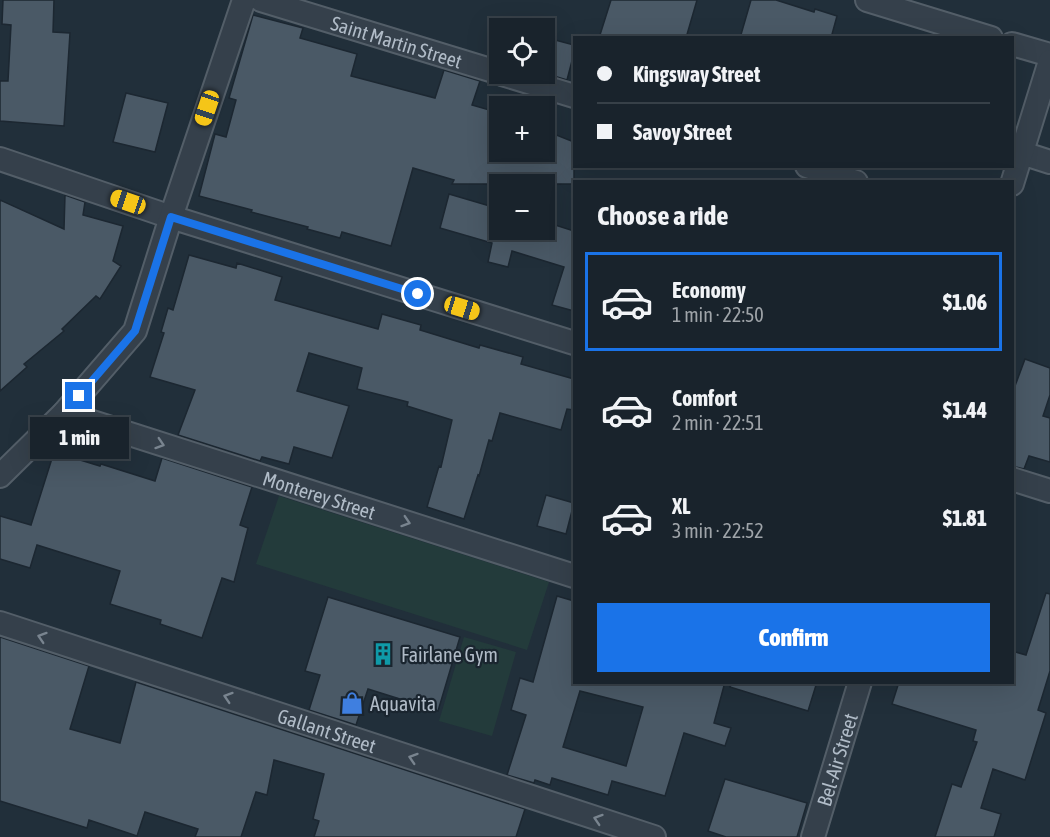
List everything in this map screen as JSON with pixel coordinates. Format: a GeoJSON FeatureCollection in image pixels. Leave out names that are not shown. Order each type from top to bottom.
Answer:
{"type":"FeatureCollection","features":[{"type":"Feature","properties":{"kind":"street"},"geometry":{"type":"LineString","coordinates":[[0,476],[64,413],[135,331],[244,0]]}},
{"type":"Feature","properties":{"kind":"street","name":"Saint Martin Street"},"geometry":{"type":"LineString","coordinates":[[261,0],[489,69]]}},
{"type":"Feature","properties":{"kind":"street"},"geometry":{"type":"LineString","coordinates":[[867,0],[984,36]]}},
{"type":"Feature","properties":{"kind":"street"},"geometry":{"type":"LineString","coordinates":[[1014,45],[1050,55]]}},
{"type":"Feature","properties":{"kind":"street"},"geometry":{"type":"LineString","coordinates":[[1013,180],[1050,61]]}},
{"type":"Feature","properties":{"kind":"street","name":"Saint Martin Street"},"geometry":{"type":"LineString","coordinates":[[536,84],[573,96]]}},
{"type":"Feature","properties":{"kind":"street"},"geometry":{"type":"LineString","coordinates":[[1022,153],[1050,162]]}},
{"type":"Feature","properties":{"kind":"street"},"geometry":{"type":"LineString","coordinates":[[0,159],[171,217],[573,343]]}},
{"type":"Feature","properties":{"kind":"street"},"geometry":{"type":"LineString","coordinates":[[813,168],[850,180]]}},
{"type":"Feature","properties":{"kind":"street","name":"Monterey Street"},"geometry":{"type":"LineString","coordinates":[[64,413],[573,576]]}},
{"type":"Feature","properties":{"kind":"street"},"geometry":{"type":"LineString","coordinates":[[1014,480],[1050,491]]}},
{"type":"Feature","properties":{"kind":"street","name":"Gallant Street"},"geometry":{"type":"LineString","coordinates":[[0,623],[654,837]]}},
{"type":"Feature","properties":{"kind":"street","name":"Bel-Air Street"},"geometry":{"type":"LineString","coordinates":[[813,837],[859,684]]}},
{"type":"Feature","properties":{"kind":"green space"},"geometry":{"type":"Polygon","coordinates":[[[279,496],[549,582],[527,650],[256,564],[279,496]]]}},
{"type":"Feature","properties":{"kind":"green space"},"geometry":{"type":"Polygon","coordinates":[[[464,637],[516,652],[492,736],[439,721],[464,637]]]}},
{"type":"Feature","properties":{"kind":"building"},"geometry":{"type":"Polygon","coordinates":[[[3,0],[54,0],[53,32],[70,33],[64,126],[0,121],[0,81],[8,81],[11,25],[2,24],[3,0]]]}},
{"type":"Feature","properties":{"kind":"building"},"geometry":{"type":"Polygon","coordinates":[[[611,0],[697,0],[687,36],[600,36],[611,0]]]}},
{"type":"Feature","properties":{"kind":"building"},"geometry":{"type":"Polygon","coordinates":[[[751,0],[776,0],[814,12],[815,9],[837,16],[832,36],[741,36],[751,0]]]}},
{"type":"Feature","properties":{"kind":"building"},"geometry":{"type":"Polygon","coordinates":[[[253,15],[303,28],[300,38],[357,54],[351,76],[435,98],[444,70],[480,81],[472,105],[489,110],[489,162],[555,162],[555,134],[573,142],[574,180],[573,184],[555,184],[555,174],[489,174],[489,184],[452,184],[454,180],[413,168],[391,246],[342,232],[340,238],[199,196],[215,134],[226,137],[236,100],[229,98],[253,15]]]}},
{"type":"Feature","properties":{"kind":"building"},"geometry":{"type":"Polygon","coordinates":[[[555,40],[573,45],[573,57],[567,80],[555,76],[555,40]]]}},
{"type":"Feature","properties":{"kind":"building"},"geometry":{"type":"Polygon","coordinates":[[[126,93],[168,103],[155,152],[113,142],[126,93]]]}},
{"type":"Feature","properties":{"kind":"building"},"geometry":{"type":"Polygon","coordinates":[[[449,194],[489,206],[489,240],[555,240],[555,225],[573,231],[573,311],[552,305],[564,267],[512,251],[508,267],[488,262],[492,243],[440,228],[449,194]]]}},
{"type":"Feature","properties":{"kind":"building"},"geometry":{"type":"Polygon","coordinates":[[[65,195],[85,202],[83,215],[123,226],[113,261],[121,266],[100,299],[96,296],[62,329],[64,331],[24,364],[27,367],[0,391],[0,200],[64,229],[65,195]]]}},
{"type":"Feature","properties":{"kind":"building"},"geometry":{"type":"Polygon","coordinates":[[[189,255],[236,268],[237,263],[282,277],[275,300],[378,329],[382,314],[421,325],[420,330],[479,348],[480,345],[523,357],[521,364],[573,379],[573,410],[567,409],[561,430],[500,413],[464,519],[427,507],[439,466],[441,467],[452,420],[407,406],[408,402],[357,389],[362,368],[309,353],[297,391],[349,406],[332,458],[294,447],[289,464],[262,457],[260,461],[178,435],[195,390],[150,377],[164,333],[161,332],[168,308],[173,310],[189,255]]]}},
{"type":"Feature","properties":{"kind":"building"},"geometry":{"type":"Polygon","coordinates":[[[1025,359],[1050,368],[1050,395],[1043,416],[1050,418],[1050,462],[1029,456],[1024,469],[1014,466],[1014,389],[1025,359]]]}},
{"type":"Feature","properties":{"kind":"building"},"geometry":{"type":"Polygon","coordinates":[[[54,452],[155,481],[162,458],[252,487],[240,525],[248,528],[234,582],[222,578],[202,638],[160,624],[161,620],[110,604],[120,571],[37,545],[30,568],[0,559],[0,516],[31,525],[54,452]]]}},
{"type":"Feature","properties":{"kind":"building"},"geometry":{"type":"Polygon","coordinates":[[[546,495],[573,503],[566,534],[537,526],[546,495]]]}},
{"type":"Feature","properties":{"kind":"building"},"geometry":{"type":"Polygon","coordinates":[[[1046,593],[1050,594],[1050,671],[1038,710],[1046,713],[1025,780],[993,769],[981,808],[1001,814],[994,837],[935,837],[952,784],[961,787],[977,742],[973,741],[976,730],[892,704],[898,684],[1014,684],[1014,652],[1026,655],[1046,593]]]}},
{"type":"Feature","properties":{"kind":"building"},"geometry":{"type":"Polygon","coordinates":[[[557,596],[573,601],[573,684],[724,684],[714,723],[731,728],[725,746],[684,733],[665,796],[612,781],[608,795],[552,778],[550,785],[535,780],[534,783],[507,775],[526,715],[511,710],[520,678],[533,682],[557,596]],[[580,691],[563,747],[626,766],[643,707],[580,691]]]}},
{"type":"Feature","properties":{"kind":"building","name":"Fairlane Gym"},"geometry":{"type":"Polygon","coordinates":[[[328,597],[460,637],[438,711],[368,689],[356,725],[309,710],[320,675],[305,671],[328,597]]]}},
{"type":"Feature","properties":{"kind":"building"},"geometry":{"type":"Polygon","coordinates":[[[0,637],[89,666],[70,729],[120,743],[136,682],[525,809],[516,837],[314,837],[319,821],[313,819],[324,774],[274,760],[267,795],[256,792],[241,837],[195,837],[198,829],[145,812],[137,836],[89,820],[87,828],[0,801],[0,637]]]}},
{"type":"Feature","properties":{"kind":"building"},"geometry":{"type":"Polygon","coordinates":[[[731,684],[816,684],[808,711],[730,687],[731,684]]]}},
{"type":"Feature","properties":{"kind":"building"},"geometry":{"type":"Polygon","coordinates":[[[725,779],[807,803],[797,837],[726,837],[708,831],[725,779]]]}},
{"type":"Feature","properties":{"kind":"place","name":"Fairlane Gym"},"geometry":{"type":"Point","coordinates":[383,654]}},
{"type":"Feature","properties":{"kind":"place","name":"Aquavita"},"geometry":{"type":"Point","coordinates":[352,703]}},
{"type":"Feature","properties":{"kind":"route"},"geometry":{"type":"LineString","coordinates":[[79,396],[135,331],[171,217],[418,294]]}}]}
